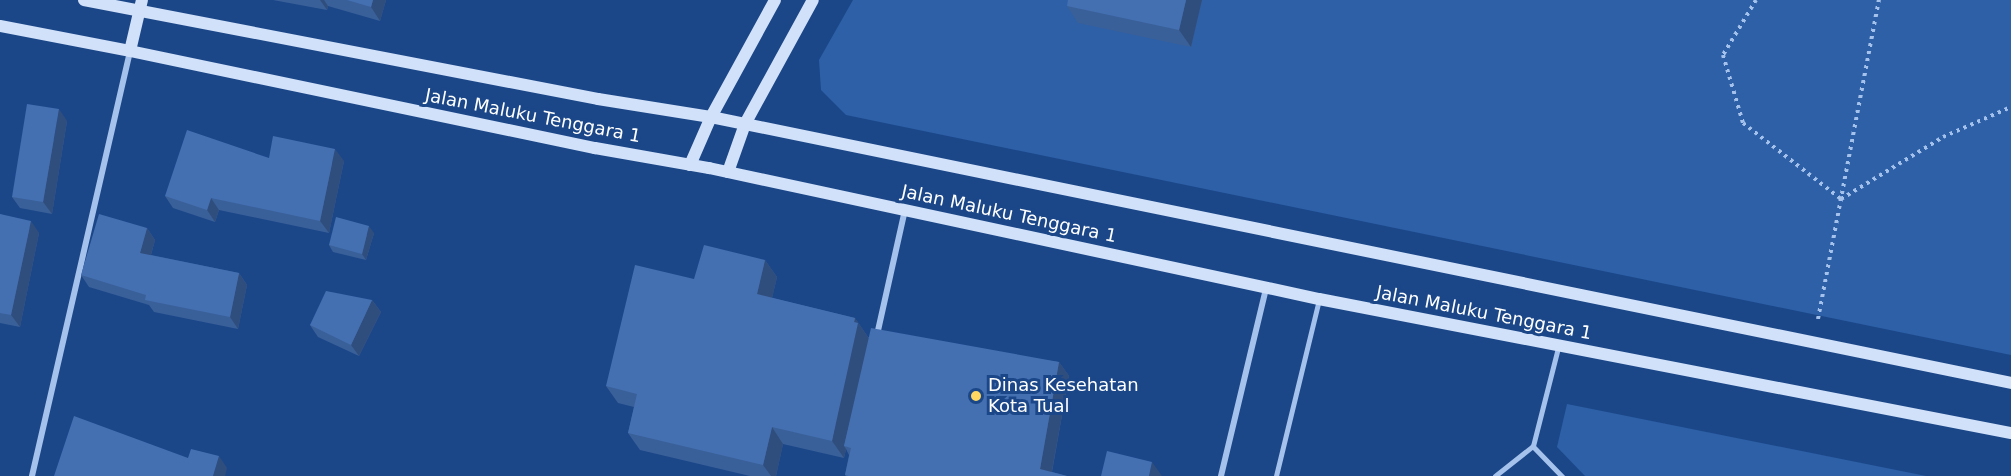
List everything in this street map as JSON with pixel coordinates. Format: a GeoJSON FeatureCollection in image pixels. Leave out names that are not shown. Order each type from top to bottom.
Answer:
{"type":"FeatureCollection","features":[{"type":"Feature","properties":{"kind":"main road","name":"Jalan Maluku Tenggara 1"},"geometry":{"type":"LineString","coordinates":[[84,0],[141,6],[598,99],[711,117],[2011,383]]}},
{"type":"Feature","properties":{"kind":"main road"},"geometry":{"type":"LineString","coordinates":[[690,165],[711,117],[775,0]]}},
{"type":"Feature","properties":{"kind":"main road"},"geometry":{"type":"LineString","coordinates":[[728,172],[745,124],[813,0]]}},
{"type":"Feature","properties":{"kind":"main road"},"geometry":{"type":"LineString","coordinates":[[130,51],[141,6]]}},
{"type":"Feature","properties":{"kind":"main road","name":"Jalan Maluku Tenggara 1"},"geometry":{"type":"LineString","coordinates":[[0,26],[130,51],[518,133],[728,172],[1319,299],[2011,433]]}},
{"type":"Feature","properties":{"kind":"street"},"geometry":{"type":"LineString","coordinates":[[32,476],[130,51]]}},
{"type":"Feature","properties":{"kind":"street"},"geometry":{"type":"LineString","coordinates":[[874,349],[905,210]]}},
{"type":"Feature","properties":{"kind":"street"},"geometry":{"type":"LineString","coordinates":[[1221,476],[1266,288]]}},
{"type":"Feature","properties":{"kind":"lane"},"geometry":{"type":"LineString","coordinates":[[1276,476],[1319,299]]}},
{"type":"Feature","properties":{"kind":"lane"},"geometry":{"type":"LineString","coordinates":[[1495,476],[1533,446],[1559,346]]}},
{"type":"Feature","properties":{"kind":"lane"},"geometry":{"type":"LineString","coordinates":[[1533,446],[1562,476]]}},
{"type":"Feature","properties":{"kind":"path"},"geometry":{"type":"LineString","coordinates":[[1756,0],[1723,55],[1743,123],[1841,199]]}},
{"type":"Feature","properties":{"kind":"path"},"geometry":{"type":"LineString","coordinates":[[1814,344],[1879,0]]}},
{"type":"Feature","properties":{"kind":"path"},"geometry":{"type":"LineString","coordinates":[[1841,199],[1943,137],[2011,107]]}},
{"type":"Feature","properties":{"kind":"shaded area"},"geometry":{"type":"Polygon","coordinates":[[[853,0],[2011,0],[2011,355],[846,115],[821,90],[819,60],[853,0]]]}},
{"type":"Feature","properties":{"kind":"shaded area"},"geometry":{"type":"Polygon","coordinates":[[[1567,404],[1926,476],[1585,476],[1557,447],[1567,404]]]}},
{"type":"Feature","properties":{"kind":"building"},"geometry":{"type":"Polygon","coordinates":[[[347,0],[373,0],[371,7],[347,0]]]}},
{"type":"Feature","properties":{"kind":"building"},"geometry":{"type":"Polygon","coordinates":[[[1068,0],[1186,0],[1179,30],[1067,6],[1068,0]]]}},
{"type":"Feature","properties":{"kind":"building"},"geometry":{"type":"Polygon","coordinates":[[[27,104],[59,109],[43,202],[12,197],[27,104]]]}},
{"type":"Feature","properties":{"kind":"building"},"geometry":{"type":"Polygon","coordinates":[[[187,130],[269,158],[273,136],[335,149],[320,221],[211,198],[207,210],[165,196],[187,130]]]}},
{"type":"Feature","properties":{"kind":"building"},"geometry":{"type":"Polygon","coordinates":[[[0,214],[31,221],[11,315],[0,313],[0,214]]]}},
{"type":"Feature","properties":{"kind":"building"},"geometry":{"type":"Polygon","coordinates":[[[99,214],[147,228],[140,253],[239,273],[230,317],[145,300],[146,295],[81,275],[99,214]]]}},
{"type":"Feature","properties":{"kind":"building"},"geometry":{"type":"Polygon","coordinates":[[[336,217],[369,226],[362,254],[329,245],[336,217]]]}},
{"type":"Feature","properties":{"kind":"building"},"geometry":{"type":"Polygon","coordinates":[[[704,245],[765,260],[757,294],[855,318],[854,322],[858,323],[832,441],[772,427],[763,465],[628,433],[637,394],[606,386],[635,265],[694,279],[704,245]]]}},
{"type":"Feature","properties":{"kind":"building"},"geometry":{"type":"Polygon","coordinates":[[[326,291],[372,300],[351,345],[310,325],[326,291]]]}},
{"type":"Feature","properties":{"kind":"building"},"geometry":{"type":"Polygon","coordinates":[[[871,328],[1059,362],[1040,469],[1067,476],[845,475],[851,448],[844,446],[871,328]]]}},
{"type":"Feature","properties":{"kind":"building"},"geometry":{"type":"Polygon","coordinates":[[[74,416],[188,458],[191,449],[219,456],[213,476],[54,476],[74,416]]]}},
{"type":"Feature","properties":{"kind":"building"},"geometry":{"type":"Polygon","coordinates":[[[1107,451],[1152,462],[1149,476],[1101,476],[1107,451]]]}},
{"type":"Feature","properties":{"kind":"place","name":"Dinas Kesehatan Kota Tual"},"geometry":{"type":"Point","coordinates":[976,396]}}]}
